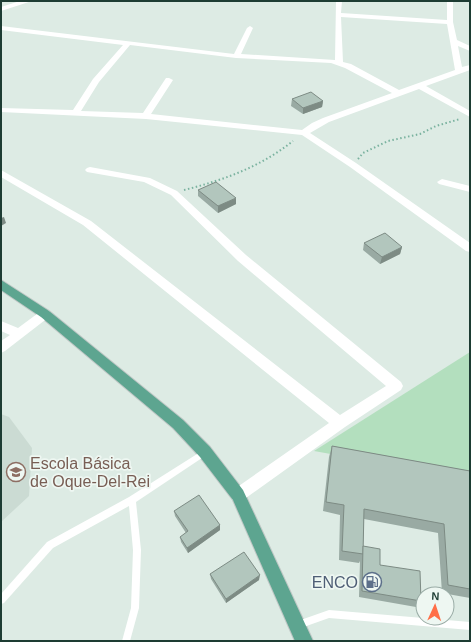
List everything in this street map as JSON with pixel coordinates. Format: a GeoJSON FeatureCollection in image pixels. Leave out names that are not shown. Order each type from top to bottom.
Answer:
{"type":"FeatureCollection","features":[{"type":"Feature","properties":{"kind":"main road"},"geometry":{"type":"LineString","coordinates":[[1,284],[46,314],[178,424],[205,452],[238,495],[304,641]]}},
{"type":"Feature","properties":{"kind":"street"},"geometry":{"type":"LineString","coordinates":[[1,9],[10,5],[29,1]]}},
{"type":"Feature","properties":{"kind":"street"},"geometry":{"type":"LineString","coordinates":[[339,1],[339,62]]}},
{"type":"Feature","properties":{"kind":"street"},"geometry":{"type":"LineString","coordinates":[[450,1],[450,22],[459,72]]}},
{"type":"Feature","properties":{"kind":"street"},"geometry":{"type":"LineString","coordinates":[[338,15],[450,22]]}},
{"type":"Feature","properties":{"kind":"street"},"geometry":{"type":"LineString","coordinates":[[1,28],[236,56],[339,62],[398,93]]}},
{"type":"Feature","properties":{"kind":"street"},"geometry":{"type":"LineString","coordinates":[[236,56],[250,28]]}},
{"type":"Feature","properties":{"kind":"street"},"geometry":{"type":"LineString","coordinates":[[454,41],[470,49]]}},
{"type":"Feature","properties":{"kind":"street"},"geometry":{"type":"LineString","coordinates":[[75,113],[96,81],[128,43]]}},
{"type":"Feature","properties":{"kind":"street"},"geometry":{"type":"LineString","coordinates":[[304,133],[315,125],[326,120],[470,67]]}},
{"type":"Feature","properties":{"kind":"street"},"geometry":{"type":"LineString","coordinates":[[459,72],[470,73]]}},
{"type":"Feature","properties":{"kind":"street"},"geometry":{"type":"LineString","coordinates":[[146,116],[169,80]]}},
{"type":"Feature","properties":{"kind":"street"},"geometry":{"type":"LineString","coordinates":[[420,86],[470,114]]}},
{"type":"Feature","properties":{"kind":"street"},"geometry":{"type":"LineString","coordinates":[[1,110],[146,116],[304,133],[353,165],[470,248]]}},
{"type":"Feature","properties":{"kind":"street"},"geometry":{"type":"LineString","coordinates":[[90,170],[147,180],[174,193],[242,258],[396,386],[340,423],[238,495]]}},
{"type":"Feature","properties":{"kind":"street"},"geometry":{"type":"LineString","coordinates":[[1,173],[87,223],[340,423]]}},
{"type":"Feature","properties":{"kind":"street"},"geometry":{"type":"LineString","coordinates":[[442,182],[470,189]]}},
{"type":"Feature","properties":{"kind":"street"},"geometry":{"type":"LineString","coordinates":[[1,348],[46,314]]}},
{"type":"Feature","properties":{"kind":"street"},"geometry":{"type":"LineString","coordinates":[[1,326],[20,334]]}},
{"type":"Feature","properties":{"kind":"lane"},"geometry":{"type":"LineString","coordinates":[[1,600],[50,545],[132,500],[205,452]]}},
{"type":"Feature","properties":{"kind":"lane"},"geometry":{"type":"LineString","coordinates":[[126,641],[135,608],[137,550],[132,500]]}},
{"type":"Feature","properties":{"kind":"lane"},"geometry":{"type":"LineString","coordinates":[[297,625],[329,614],[470,626]]}},
{"type":"Feature","properties":{"kind":"path"},"geometry":{"type":"LineString","coordinates":[[353,165],[363,153],[388,141],[420,134],[436,126],[461,119]]}},
{"type":"Feature","properties":{"kind":"path"},"geometry":{"type":"LineString","coordinates":[[174,193],[225,180],[261,164],[304,133]]}},
{"type":"Feature","properties":{"kind":"shaded area","name":"Escola Básica de Oque-Del-Rei"},"geometry":{"type":"Polygon","coordinates":[[[1,414],[9,417],[32,448],[29,496],[1,522],[1,414]]]}},
{"type":"Feature","properties":{"kind":"green space"},"geometry":{"type":"Polygon","coordinates":[[[470,352],[470,479],[314,451],[470,352]]]}},
{"type":"Feature","properties":{"kind":"building"},"geometry":{"type":"Polygon","coordinates":[[[311,92],[323,101],[303,108],[292,99],[311,92]]]}},
{"type":"Feature","properties":{"kind":"building"},"geometry":{"type":"Polygon","coordinates":[[[216,182],[236,198],[218,206],[198,190],[216,182]]]}},
{"type":"Feature","properties":{"kind":"building"},"geometry":{"type":"Polygon","coordinates":[[[385,233],[402,247],[382,257],[364,243],[385,233]]]}},
{"type":"Feature","properties":{"kind":"building"},"geometry":{"type":"Polygon","coordinates":[[[332,446],[470,471],[470,589],[448,585],[444,524],[364,509],[363,554],[342,551],[344,505],[326,502],[332,446]]]}},
{"type":"Feature","properties":{"kind":"building"},"geometry":{"type":"Polygon","coordinates":[[[199,495],[220,525],[187,548],[180,537],[188,531],[174,511],[199,495]]]}},
{"type":"Feature","properties":{"kind":"building"},"geometry":{"type":"Polygon","coordinates":[[[363,546],[380,549],[380,565],[420,571],[420,586],[415,586],[415,600],[362,591],[363,546]]]}},
{"type":"Feature","properties":{"kind":"building"},"geometry":{"type":"Polygon","coordinates":[[[244,552],[260,575],[226,599],[210,574],[244,552]]]}},
{"type":"Feature","properties":{"kind":"place","name":"Escola Básica de Oque-Del-Rei"},"geometry":{"type":"Point","coordinates":[16,472]}},
{"type":"Feature","properties":{"kind":"place","name":"ENCO"},"geometry":{"type":"Point","coordinates":[372,582]}}]}
